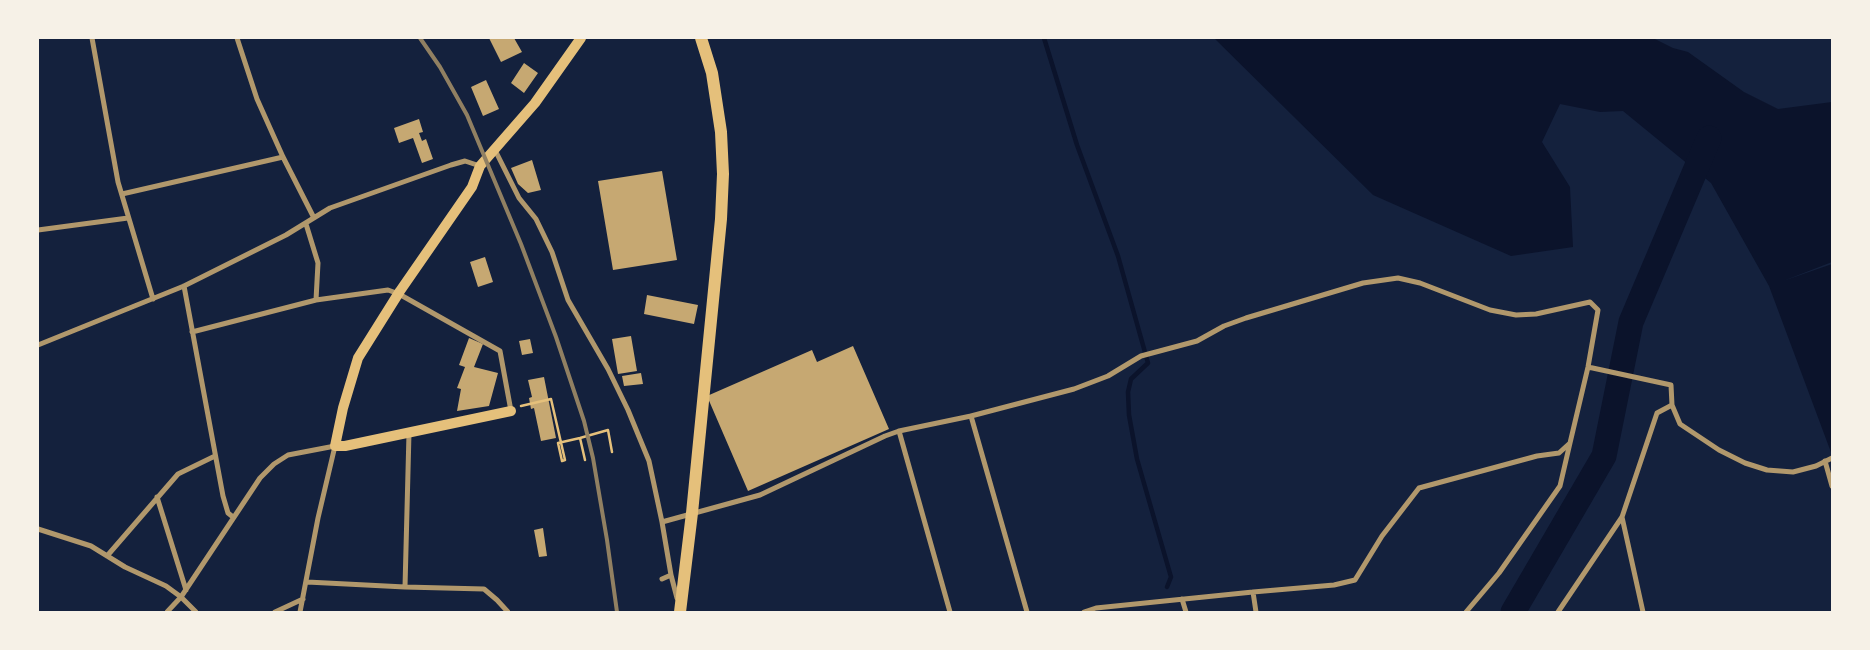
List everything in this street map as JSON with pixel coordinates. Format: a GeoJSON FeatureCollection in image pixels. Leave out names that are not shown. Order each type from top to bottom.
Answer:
{"type":"FeatureCollection","features":[{"type":"Feature","properties":{"kind":"main road"},"geometry":{"type":"LineString","coordinates":[[510,410],[345,446],[335,446],[343,408],[358,358],[472,187],[480,166],[535,103],[581,38]]}},
{"type":"Feature","properties":{"kind":"main road"},"geometry":{"type":"LineString","coordinates":[[680,612],[692,513],[723,174],[721,132],[712,73],[701,38]]}},
{"type":"Feature","properties":{"kind":"street"},"geometry":{"type":"LineString","coordinates":[[92,38],[122,194],[153,299]]}},
{"type":"Feature","properties":{"kind":"street"},"geometry":{"type":"LineString","coordinates":[[237,38],[257,99],[283,157],[314,218]]}},
{"type":"Feature","properties":{"kind":"street"},"geometry":{"type":"LineString","coordinates":[[495,150],[519,198],[536,219],[552,252],[568,300],[608,369],[628,410],[649,461],[680,612]]}},
{"type":"Feature","properties":{"kind":"street"},"geometry":{"type":"LineString","coordinates":[[122,194],[283,157]]}},
{"type":"Feature","properties":{"kind":"street"},"geometry":{"type":"LineString","coordinates":[[38,345],[184,286],[286,236],[330,208],[451,165],[466,161],[480,166]]}},
{"type":"Feature","properties":{"kind":"street"},"geometry":{"type":"LineString","coordinates":[[38,230],[128,218]]}},
{"type":"Feature","properties":{"kind":"street"},"geometry":{"type":"LineString","coordinates":[[306,224],[318,263],[316,300]]}},
{"type":"Feature","properties":{"kind":"street"},"geometry":{"type":"LineString","coordinates":[[662,522],[760,495],[899,431],[971,416],[1074,389],[1108,376],[1141,356],[1196,341],[1224,326],[1246,318],[1362,284],[1398,278],[1420,283],[1490,310],[1516,315],[1536,314],[1590,302],[1598,310],[1588,367],[1560,486],[1499,573],[1466,612]]}},
{"type":"Feature","properties":{"kind":"street"},"geometry":{"type":"LineString","coordinates":[[184,286],[223,496],[228,513],[233,518]]}},
{"type":"Feature","properties":{"kind":"street"},"geometry":{"type":"LineString","coordinates":[[192,332],[316,300],[388,290],[399,294],[500,350],[510,410]]}},
{"type":"Feature","properties":{"kind":"street"},"geometry":{"type":"LineString","coordinates":[[1588,367],[1671,385],[1672,405],[1680,424],[1718,450],[1745,463],[1767,470],[1793,472],[1832,458]]}},
{"type":"Feature","properties":{"kind":"street"},"geometry":{"type":"LineString","coordinates":[[1558,612],[1622,517],[1658,413],[1672,405]]}},
{"type":"Feature","properties":{"kind":"street"},"geometry":{"type":"LineString","coordinates":[[971,416],[1027,612]]}},
{"type":"Feature","properties":{"kind":"street"},"geometry":{"type":"LineString","coordinates":[[899,431],[950,612]]}},
{"type":"Feature","properties":{"kind":"street"},"geometry":{"type":"LineString","coordinates":[[404,587],[409,432]]}},
{"type":"Feature","properties":{"kind":"street"},"geometry":{"type":"LineString","coordinates":[[1084,612],[1096,608],[1334,585],[1356,580],[1382,536],[1419,488],[1538,456],[1559,453],[1570,443]]}},
{"type":"Feature","properties":{"kind":"street"},"geometry":{"type":"LineString","coordinates":[[167,612],[186,590],[260,478],[274,464],[288,455],[335,446],[318,518],[300,612]]}},
{"type":"Feature","properties":{"kind":"street"},"geometry":{"type":"LineString","coordinates":[[107,556],[178,474],[215,456]]}},
{"type":"Feature","properties":{"kind":"street"},"geometry":{"type":"LineString","coordinates":[[1825,461],[1832,486]]}},
{"type":"Feature","properties":{"kind":"street"},"geometry":{"type":"LineString","coordinates":[[157,497],[186,590]]}},
{"type":"Feature","properties":{"kind":"street"},"geometry":{"type":"LineString","coordinates":[[1622,517],[1643,612]]}},
{"type":"Feature","properties":{"kind":"street"},"geometry":{"type":"LineString","coordinates":[[38,530],[91,546],[124,568],[166,586],[181,597],[196,612]]}},
{"type":"Feature","properties":{"kind":"street"},"geometry":{"type":"LineString","coordinates":[[662,578],[671,575]]}},
{"type":"Feature","properties":{"kind":"street"},"geometry":{"type":"LineString","coordinates":[[307,582],[484,589],[508,612]]}},
{"type":"Feature","properties":{"kind":"street"},"geometry":{"type":"LineString","coordinates":[[1253,592],[1256,612]]}},
{"type":"Feature","properties":{"kind":"street"},"geometry":{"type":"LineString","coordinates":[[275,612],[303,599]]}},
{"type":"Feature","properties":{"kind":"street"},"geometry":{"type":"LineString","coordinates":[[1182,599],[1186,612]]}},
{"type":"Feature","properties":{"kind":"path"},"geometry":{"type":"LineString","coordinates":[[510,410],[551,399],[562,447],[565,460],[562,460],[558,443],[580,439],[608,430],[612,452]]}},
{"type":"Feature","properties":{"kind":"path"},"geometry":{"type":"LineString","coordinates":[[580,439],[584,460]]}},
{"type":"Feature","properties":{"kind":"water"},"geometry":{"type":"Polygon","coordinates":[[[1214,38],[1653,38],[1673,48],[1688,52],[1744,92],[1778,109],[1832,102],[1832,262],[1783,281],[1832,264],[1832,455],[1769,286],[1711,183],[1623,111],[1600,112],[1560,104],[1542,142],[1570,187],[1573,247],[1511,256],[1373,195],[1214,38]]]}},
{"type":"Feature","properties":{"kind":"building"},"geometry":{"type":"Polygon","coordinates":[[[489,38],[514,38],[522,52],[501,62],[489,38]]]}},
{"type":"Feature","properties":{"kind":"building"},"geometry":{"type":"Polygon","coordinates":[[[524,63],[538,73],[524,93],[511,83],[524,63]]]}},
{"type":"Feature","properties":{"kind":"building"},"geometry":{"type":"Polygon","coordinates":[[[486,80],[499,109],[483,116],[471,87],[486,80]]]}},
{"type":"Feature","properties":{"kind":"building"},"geometry":{"type":"Polygon","coordinates":[[[419,119],[423,132],[419,133],[422,141],[426,139],[433,159],[422,163],[413,138],[399,143],[394,128],[419,119]]]}},
{"type":"Feature","properties":{"kind":"building"},"geometry":{"type":"Polygon","coordinates":[[[532,160],[541,190],[528,193],[518,184],[511,168],[532,160]]]}},
{"type":"Feature","properties":{"kind":"building"},"geometry":{"type":"Polygon","coordinates":[[[662,171],[677,260],[613,270],[598,181],[662,171]]]}},
{"type":"Feature","properties":{"kind":"building"},"geometry":{"type":"Polygon","coordinates":[[[485,257],[493,282],[478,287],[470,262],[485,257]]]}},
{"type":"Feature","properties":{"kind":"building"},"geometry":{"type":"Polygon","coordinates":[[[647,295],[698,305],[694,324],[644,314],[647,295]]]}},
{"type":"Feature","properties":{"kind":"building"},"geometry":{"type":"Polygon","coordinates":[[[631,336],[637,371],[618,374],[612,339],[631,336]]]}},
{"type":"Feature","properties":{"kind":"building"},"geometry":{"type":"Polygon","coordinates":[[[469,338],[483,344],[474,367],[498,373],[489,406],[457,411],[461,389],[457,388],[465,367],[459,365],[469,338]]]}},
{"type":"Feature","properties":{"kind":"building"},"geometry":{"type":"Polygon","coordinates":[[[530,339],[533,353],[522,355],[519,341],[530,339]]]}},
{"type":"Feature","properties":{"kind":"building"},"geometry":{"type":"Polygon","coordinates":[[[853,346],[889,429],[748,491],[707,396],[812,350],[817,362],[853,346]]]}},
{"type":"Feature","properties":{"kind":"building"},"geometry":{"type":"Polygon","coordinates":[[[641,373],[643,384],[624,386],[622,376],[641,373]]]}},
{"type":"Feature","properties":{"kind":"building"},"geometry":{"type":"Polygon","coordinates":[[[544,377],[556,438],[541,441],[534,408],[531,409],[529,398],[532,397],[528,380],[544,377]]]}},
{"type":"Feature","properties":{"kind":"building"},"geometry":{"type":"Polygon","coordinates":[[[543,528],[547,556],[539,557],[534,530],[543,528]]]}},
{"type":"Feature","properties":{"kind":"waterway"},"geometry":{"type":"LineString","coordinates":[[1044,38],[1077,145],[1118,256],[1148,363],[1131,379],[1128,392],[1129,415],[1137,459],[1171,577],[1167,587]]}},
{"type":"Feature","properties":{"kind":"waterway"},"geometry":{"type":"LineString","coordinates":[[1513,612],[1604,456],[1631,322],[1709,138]]}},
{"type":"Feature","properties":{"kind":"railway"},"geometry":{"type":"LineString","coordinates":[[420,38],[440,67],[467,115],[521,244],[556,337],[584,421],[593,458],[617,612]]}}]}
